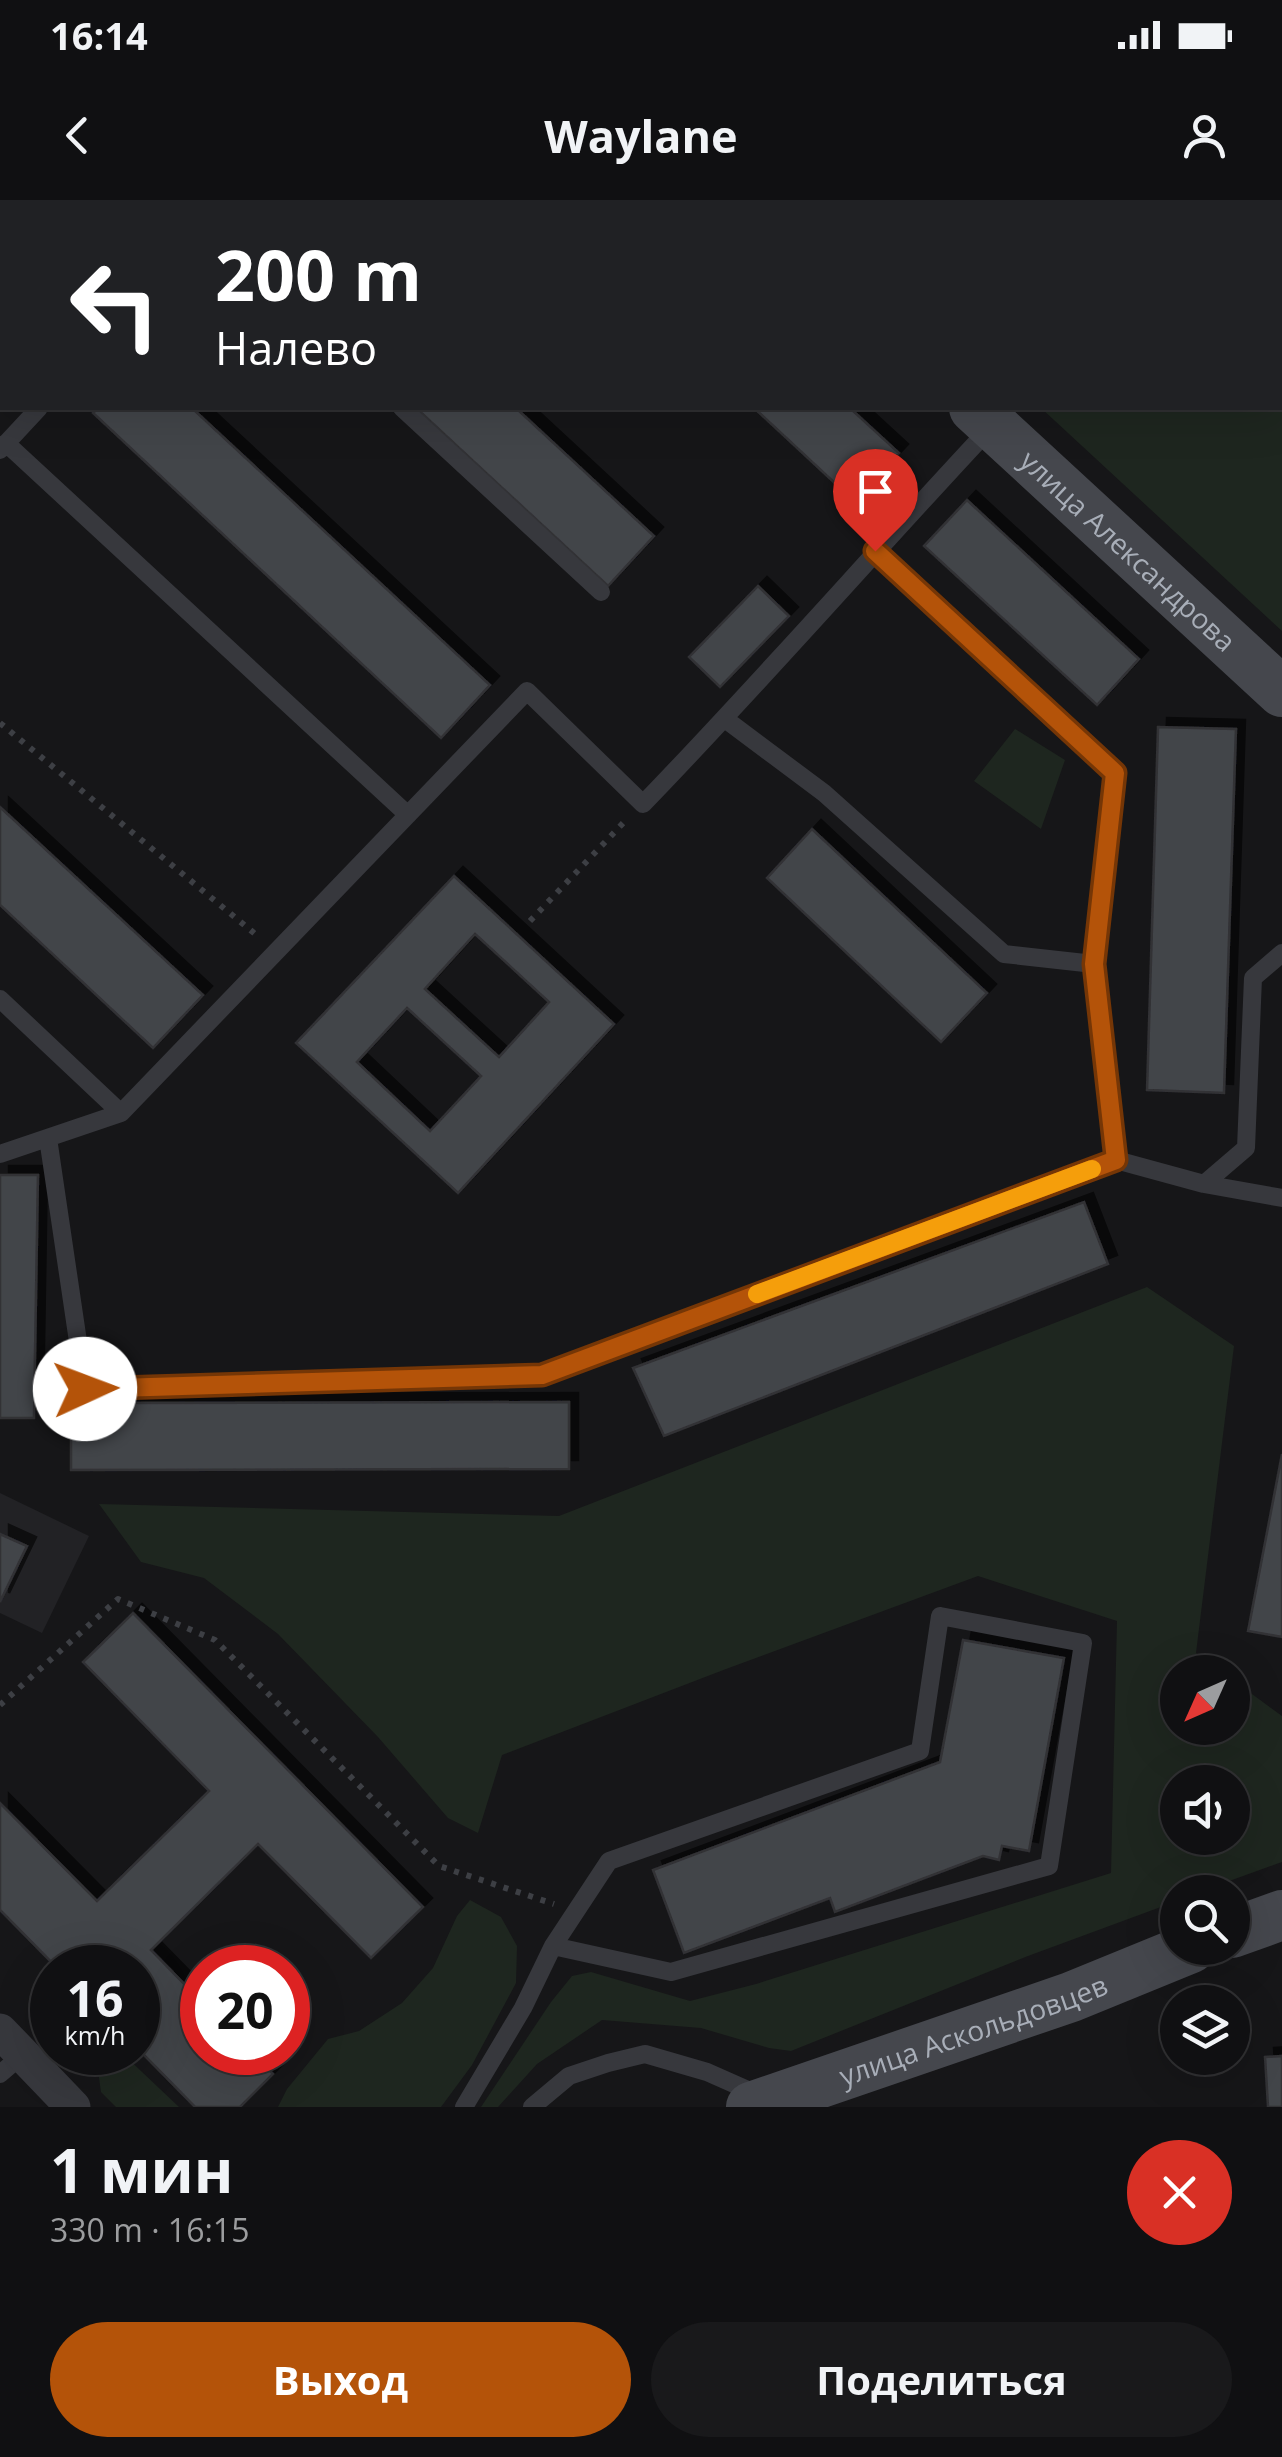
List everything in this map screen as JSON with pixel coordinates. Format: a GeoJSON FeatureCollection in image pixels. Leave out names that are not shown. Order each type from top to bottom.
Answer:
{"type":"FeatureCollection","features":[{"type":"Feature","properties":{"kind":"street","name":"улица Александрова"},"geometry":{"type":"LineString","coordinates":[[983,417],[1282,692]]}},
{"type":"Feature","properties":{"kind":"street"},"geometry":{"type":"LineString","coordinates":[[1250,1927],[1282,1915]]}},
{"type":"Feature","properties":{"kind":"street","name":"улица Аскольдовцев"},"geometry":{"type":"LineString","coordinates":[[760,2103],[1071,1997],[1160,1961]]}},
{"type":"Feature","properties":{"kind":"street"},"geometry":{"type":"LineString","coordinates":[[7,2053],[73,2107]]}},
{"type":"Feature","properties":{"kind":"lane"},"geometry":{"type":"LineString","coordinates":[[37,410],[3,447],[408,815]]}},
{"type":"Feature","properties":{"kind":"lane"},"geometry":{"type":"LineString","coordinates":[[404,410],[602,592]]}},
{"type":"Feature","properties":{"kind":"lane"},"geometry":{"type":"LineString","coordinates":[[0,1154],[121,1113],[527,691],[642,804],[725,719],[875,551],[983,417]]}},
{"type":"Feature","properties":{"kind":"lane"},"geometry":{"type":"LineString","coordinates":[[875,551],[1115,773],[1094,964],[1116,1160]]}},
{"type":"Feature","properties":{"kind":"lane"},"geometry":{"type":"LineString","coordinates":[[725,719],[824,793],[1004,954],[1094,964]]}},
{"type":"Feature","properties":{"kind":"lane"},"geometry":{"type":"LineString","coordinates":[[1204,1184],[1246,1148],[1253,978],[1282,953]]}},
{"type":"Feature","properties":{"kind":"lane"},"geometry":{"type":"LineString","coordinates":[[0,998],[121,1113]]}},
{"type":"Feature","properties":{"kind":"lane"},"geometry":{"type":"LineString","coordinates":[[48,1138],[85,1389],[542,1375],[1116,1160],[1204,1184],[1282,1198]]}},
{"type":"Feature","properties":{"kind":"lane"},"geometry":{"type":"LineString","coordinates":[[464,2107],[523,2008],[553,1946],[609,1861],[920,1750],[940,1616],[1083,1643],[1049,1866],[672,1972],[553,1946]]}},
{"type":"Feature","properties":{"kind":"lane"},"geometry":{"type":"LineString","coordinates":[[532,2107],[569,2076],[646,2054],[707,2072],[760,2103]]}},
{"type":"Feature","properties":{"kind":"path"},"geometry":{"type":"LineString","coordinates":[[0,722],[276,952]]}},
{"type":"Feature","properties":{"kind":"path"},"geometry":{"type":"LineString","coordinates":[[530,921],[642,804]]}},
{"type":"Feature","properties":{"kind":"path"},"geometry":{"type":"LineString","coordinates":[[0,1705],[118,1599],[215,1640],[439,1866],[576,1912]]}},
{"type":"Feature","properties":{"kind":"shaded area"},"geometry":{"type":"Polygon","coordinates":[[[1043,410],[1282,410],[1282,631],[1043,410]]]}},
{"type":"Feature","properties":{"kind":"shaded area"},"geometry":{"type":"Polygon","coordinates":[[[1015,729],[1065,760],[1041,829],[974,781],[1015,729]]]}},
{"type":"Feature","properties":{"kind":"shaded area"},"geometry":{"type":"Polygon","coordinates":[[[1147,1287],[1234,1346],[1199,1655],[1160,1655],[1160,1745],[1250,1745],[1250,1692],[1282,1716],[1282,1862],[1246,1875],[1160,1875],[1160,1907],[791,2051],[701,2028],[602,2020],[537,2064],[498,2107],[481,2107],[572,1976],[591,1972],[690,2001],[1111,1873],[1117,1621],[978,1576],[502,1755],[478,1833],[448,1818],[378,1737],[278,1634],[204,1578],[141,1562],[99,1504],[559,1516],[1147,1287]]]}},
{"type":"Feature","properties":{"kind":"shaded area"},"geometry":{"type":"Polygon","coordinates":[[[0,1493],[89,1536],[42,1633],[0,1613],[0,1493]]]}},
{"type":"Feature","properties":{"kind":"shaded area"},"geometry":{"type":"Polygon","coordinates":[[[470,1900],[501,1917],[517,1946],[516,1983],[472,2065],[441,2107],[278,2107],[298,2075],[310,2075],[310,2061],[328,2039],[359,2031],[402,2003],[433,1968],[457,1916],[470,1900]]]}},
{"type":"Feature","properties":{"kind":"shaded area"},"geometry":{"type":"Polygon","coordinates":[[[99,2075],[145,2075],[179,2107],[116,2107],[101,2092],[99,2075]]]}},
{"type":"Feature","properties":{"kind":"building"},"geometry":{"type":"Polygon","coordinates":[[[194,410],[490,685],[441,738],[93,413],[194,410]]]}},
{"type":"Feature","properties":{"kind":"building"},"geometry":{"type":"Polygon","coordinates":[[[418,410],[518,410],[654,536],[608,586],[418,410]]]}},
{"type":"Feature","properties":{"kind":"building"},"geometry":{"type":"Polygon","coordinates":[[[756,410],[852,410],[899,453],[854,501],[756,410]]]}},
{"type":"Feature","properties":{"kind":"building"},"geometry":{"type":"Polygon","coordinates":[[[967,500],[1139,659],[1097,705],[924,546],[967,500]]]}},
{"type":"Feature","properties":{"kind":"building"},"geometry":{"type":"Polygon","coordinates":[[[758,586],[789,616],[720,687],[689,657],[758,586]]]}},
{"type":"Feature","properties":{"kind":"building"},"geometry":{"type":"Polygon","coordinates":[[[1158,727],[1236,729],[1224,1093],[1147,1090],[1158,727]]]}},
{"type":"Feature","properties":{"kind":"building"},"geometry":{"type":"Polygon","coordinates":[[[0,807],[203,995],[153,1048],[0,905],[0,807]]]}},
{"type":"Feature","properties":{"kind":"building"},"geometry":{"type":"Polygon","coordinates":[[[812,829],[987,993],[941,1042],[767,878],[812,829]]]}},
{"type":"Feature","properties":{"kind":"building"},"geometry":{"type":"Polygon","coordinates":[[[454,876],[614,1024],[458,1193],[296,1043],[454,876]],[[475,934],[425,989],[499,1057],[549,1002],[475,934]],[[407,1008],[357,1062],[430,1131],[481,1076],[407,1008]]]}},
{"type":"Feature","properties":{"kind":"building"},"geometry":{"type":"Polygon","coordinates":[[[0,1175],[38,1175],[34,1418],[0,1418],[0,1175]]]}},
{"type":"Feature","properties":{"kind":"building"},"geometry":{"type":"Polygon","coordinates":[[[1084,1202],[1108,1264],[664,1436],[633,1368],[1084,1202]]]}},
{"type":"Feature","properties":{"kind":"building"},"geometry":{"type":"Polygon","coordinates":[[[569,1402],[569,1469],[71,1470],[71,1403],[569,1402]]]}},
{"type":"Feature","properties":{"kind":"building"},"geometry":{"type":"Polygon","coordinates":[[[1282,1454],[1282,1637],[1248,1631],[1282,1454]]]}},
{"type":"Feature","properties":{"kind":"building"},"geometry":{"type":"Polygon","coordinates":[[[0,1534],[27,1546],[0,1602],[0,1534]]]}},
{"type":"Feature","properties":{"kind":"building"},"geometry":{"type":"Polygon","coordinates":[[[133,1613],[423,1907],[371,1958],[258,1844],[156,1945],[34,1945],[0,1910],[0,1803],[97,1901],[209,1791],[83,1662],[133,1613]]]}},
{"type":"Feature","properties":{"kind":"building"},"geometry":{"type":"Polygon","coordinates":[[[963,1640],[1064,1658],[1029,1851],[1002,1846],[999,1860],[983,1856],[835,1912],[830,1898],[684,1953],[653,1870],[940,1762],[963,1640]]]}},
{"type":"Feature","properties":{"kind":"building"},"geometry":{"type":"Polygon","coordinates":[[[160,1959],[180,1980],[180,2075],[272,2075],[240,2107],[195,2107],[160,2071],[160,1959]]]}},
{"type":"Feature","properties":{"kind":"building"},"geometry":{"type":"Polygon","coordinates":[[[1282,2056],[1282,2107],[1268,2107],[1265,2057],[1282,2056]]]}},
{"type":"Feature","properties":{"kind":"slow traffic"},"geometry":{"type":"LineString","coordinates":[[757,1294],[1092,1169]]}},
{"type":"Feature","properties":{"kind":"route"},"geometry":{"type":"LineString","coordinates":[[85,1389],[542,1375],[1116,1160],[1094,964],[1115,773],[875,551]]}}]}
